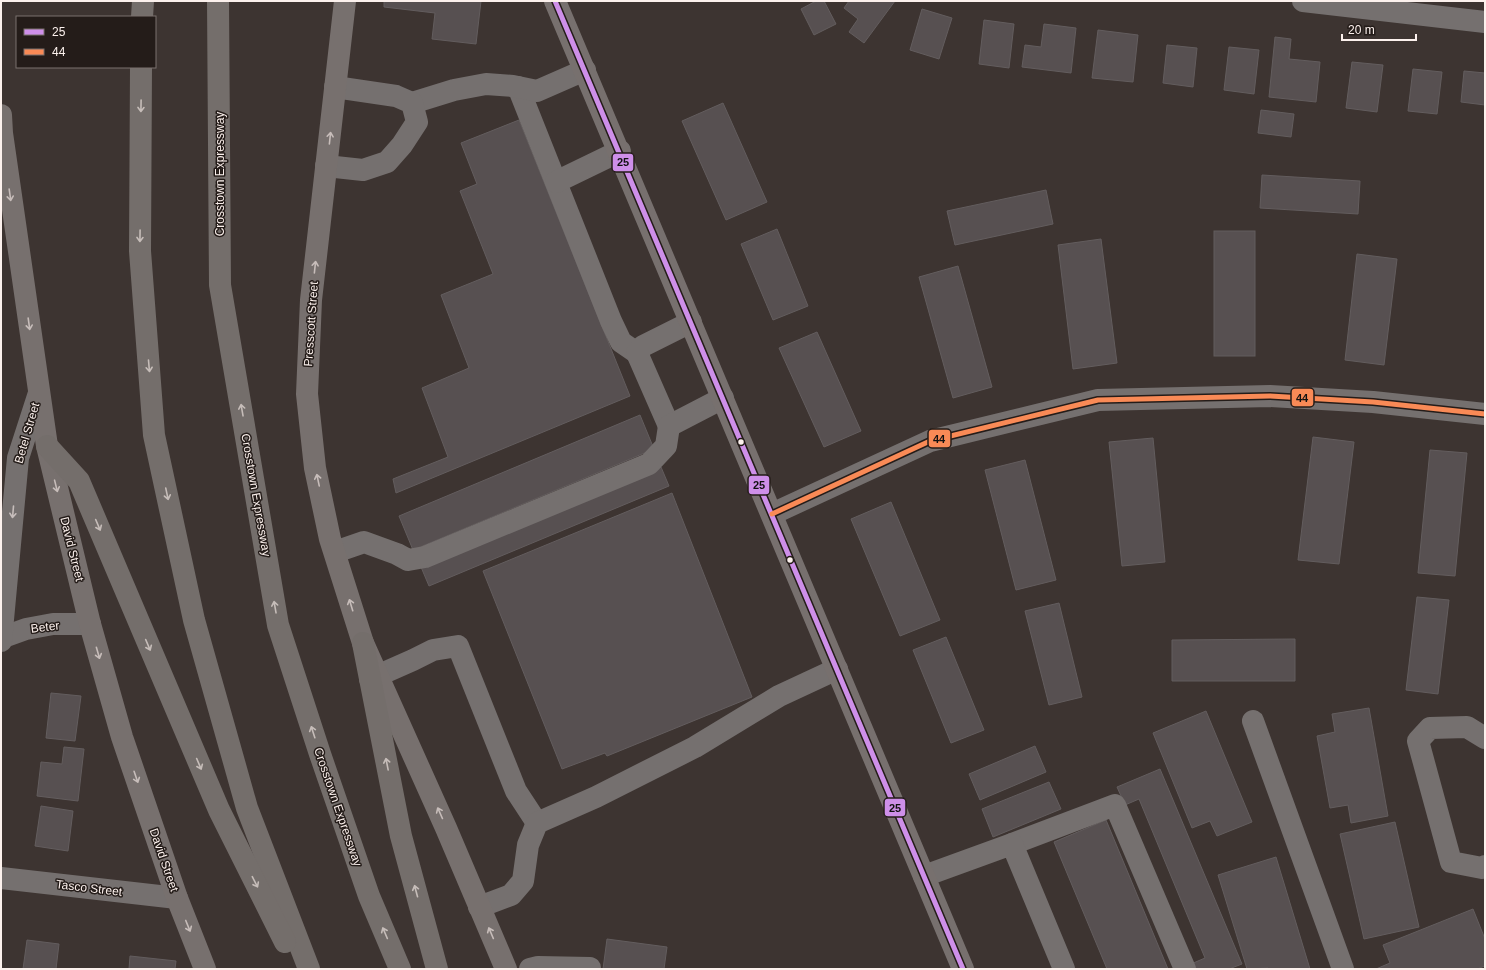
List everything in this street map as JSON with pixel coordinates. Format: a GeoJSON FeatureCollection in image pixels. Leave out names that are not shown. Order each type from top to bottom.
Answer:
{"type":"FeatureCollection","features":[{"type":"Feature","properties":{"kind":"highway"},"geometry":{"type":"LineString","coordinates":[[142,16],[143,1]]}},
{"type":"Feature","properties":{"kind":"highway","name":"Crosstown Expressway"},"geometry":{"type":"LineString","coordinates":[[218,1],[220,285],[278,625],[320,754],[364,881],[400,969]]}},
{"type":"Feature","properties":{"kind":"highway"},"geometry":{"type":"LineString","coordinates":[[142,68],[140,251],[154,435],[194,620],[247,808],[309,969]]}},
{"type":"Feature","properties":{"kind":"highway"},"geometry":{"type":"LineString","coordinates":[[47,446],[79,481],[219,810],[298,969]]}},
{"type":"Feature","properties":{"kind":"highway"},"geometry":{"type":"LineString","coordinates":[[362,643],[374,677],[401,836],[437,969]]}},
{"type":"Feature","properties":{"kind":"main road","name":"Presscott Street"},"geometry":{"type":"LineString","coordinates":[[345,1],[311,300],[307,394],[315,468],[334,552],[362,643]]}},
{"type":"Feature","properties":{"kind":"main road"},"geometry":{"type":"LineString","coordinates":[[555,1],[620,151],[963,969]]}},
{"type":"Feature","properties":{"kind":"main road","name":"David Street"},"geometry":{"type":"LineString","coordinates":[[1,115],[1,133],[47,446],[90,624],[122,737],[177,898],[205,969]]}},
{"type":"Feature","properties":{"kind":"main road"},"geometry":{"type":"LineString","coordinates":[[374,677],[446,828],[506,969]]}},
{"type":"Feature","properties":{"kind":"street"},"geometry":{"type":"LineString","coordinates":[[1304,1],[1485,22]]}},
{"type":"Feature","properties":{"kind":"street"},"geometry":{"type":"LineString","coordinates":[[335,87],[396,96],[412,103],[454,90],[486,84],[518,87],[537,91],[585,70]]}},
{"type":"Feature","properties":{"kind":"street"},"geometry":{"type":"LineString","coordinates":[[334,552],[364,542],[397,554],[408,560],[425,557],[649,464],[666,446],[669,426],[637,352],[621,342],[611,321],[518,87]]}},
{"type":"Feature","properties":{"kind":"street"},"geometry":{"type":"LineString","coordinates":[[326,166],[363,170],[387,162],[402,145],[417,122],[412,103]]}},
{"type":"Feature","properties":{"kind":"street"},"geometry":{"type":"LineString","coordinates":[[556,182],[620,151]]}},
{"type":"Feature","properties":{"kind":"street"},"geometry":{"type":"LineString","coordinates":[[637,352],[643,346],[691,322]]}},
{"type":"Feature","properties":{"kind":"street","name":"Betel Street"},"geometry":{"type":"LineString","coordinates":[[1,641],[18,458],[39,392]]}},
{"type":"Feature","properties":{"kind":"street"},"geometry":{"type":"LineString","coordinates":[[772,514],[930,441],[1098,400],[1270,396],[1373,402],[1485,414]]}},
{"type":"Feature","properties":{"kind":"street"},"geometry":{"type":"LineString","coordinates":[[669,426],[723,398]]}},
{"type":"Feature","properties":{"kind":"street","name":"Beter"},"geometry":{"type":"LineString","coordinates":[[2,638],[26,629],[53,624],[90,624]]}},
{"type":"Feature","properties":{"kind":"street"},"geometry":{"type":"LineString","coordinates":[[374,677],[433,650],[458,646],[516,791],[537,823]]}},
{"type":"Feature","properties":{"kind":"street"},"geometry":{"type":"LineString","coordinates":[[479,907],[511,895],[523,881],[528,845],[537,823],[596,797],[695,747],[779,696],[837,669]]}},
{"type":"Feature","properties":{"kind":"street"},"geometry":{"type":"LineString","coordinates":[[1253,721],[1342,969]]}},
{"type":"Feature","properties":{"kind":"street"},"geometry":{"type":"LineString","coordinates":[[1484,870],[1451,862],[1418,741],[1430,728],[1468,727],[1485,738]]}},
{"type":"Feature","properties":{"kind":"street"},"geometry":{"type":"LineString","coordinates":[[924,876],[1115,805],[1185,969]]}},
{"type":"Feature","properties":{"kind":"street"},"geometry":{"type":"LineString","coordinates":[[1012,844],[1064,969]]}},
{"type":"Feature","properties":{"kind":"street","name":"Tasco Street"},"geometry":{"type":"LineString","coordinates":[[1,878],[177,898]]}},
{"type":"Feature","properties":{"kind":"street"},"geometry":{"type":"LineString","coordinates":[[530,969],[538,967],[590,968]]}},
{"type":"Feature","properties":{"kind":"building"},"geometry":{"type":"Polygon","coordinates":[[[384,1],[481,1],[476,44],[432,39],[435,13],[384,7],[384,1]]]}},
{"type":"Feature","properties":{"kind":"building"},"geometry":{"type":"Polygon","coordinates":[[[816,1],[824,1],[836,24],[814,35],[801,9],[816,1]]]}},
{"type":"Feature","properties":{"kind":"building"},"geometry":{"type":"Polygon","coordinates":[[[849,1],[895,1],[864,43],[849,32],[858,19],[844,8],[849,1]]]}},
{"type":"Feature","properties":{"kind":"building"},"geometry":{"type":"Polygon","coordinates":[[[922,9],[952,18],[939,59],[910,50],[922,9]]]}},
{"type":"Feature","properties":{"kind":"building"},"geometry":{"type":"Polygon","coordinates":[[[984,20],[1014,24],[1009,68],[979,64],[984,20]]]}},
{"type":"Feature","properties":{"kind":"building"},"geometry":{"type":"Polygon","coordinates":[[[1044,24],[1076,28],[1071,73],[1022,67],[1025,45],[1041,47],[1044,24]]]}},
{"type":"Feature","properties":{"kind":"building"},"geometry":{"type":"Polygon","coordinates":[[[1098,30],[1138,35],[1133,82],[1092,78],[1098,30]]]}},
{"type":"Feature","properties":{"kind":"building"},"geometry":{"type":"Polygon","coordinates":[[[1275,37],[1291,39],[1289,59],[1320,62],[1316,102],[1269,97],[1275,37]]]}},
{"type":"Feature","properties":{"kind":"building"},"geometry":{"type":"Polygon","coordinates":[[[1167,45],[1197,48],[1193,87],[1163,83],[1167,45]]]}},
{"type":"Feature","properties":{"kind":"building"},"geometry":{"type":"Polygon","coordinates":[[[1229,47],[1259,50],[1254,94],[1224,90],[1229,47]]]}},
{"type":"Feature","properties":{"kind":"building"},"geometry":{"type":"Polygon","coordinates":[[[1352,62],[1383,65],[1377,112],[1346,108],[1352,62]]]}},
{"type":"Feature","properties":{"kind":"building"},"geometry":{"type":"Polygon","coordinates":[[[1413,69],[1442,72],[1437,114],[1408,111],[1413,69]]]}},
{"type":"Feature","properties":{"kind":"building"},"geometry":{"type":"Polygon","coordinates":[[[1464,71],[1485,73],[1485,105],[1461,102],[1464,71]]]}},
{"type":"Feature","properties":{"kind":"building"},"geometry":{"type":"Polygon","coordinates":[[[723,103],[767,202],[726,220],[682,121],[723,103]]]}},
{"type":"Feature","properties":{"kind":"building"},"geometry":{"type":"Polygon","coordinates":[[[1261,110],[1294,114],[1291,137],[1258,133],[1261,110]]]}},
{"type":"Feature","properties":{"kind":"building"},"geometry":{"type":"Polygon","coordinates":[[[519,120],[630,396],[396,493],[393,479],[448,457],[422,388],[469,368],[441,295],[493,274],[460,191],[477,184],[461,143],[519,120]]]}},
{"type":"Feature","properties":{"kind":"building"},"geometry":{"type":"Polygon","coordinates":[[[1262,175],[1360,181],[1358,214],[1260,208],[1262,175]]]}},
{"type":"Feature","properties":{"kind":"building"},"geometry":{"type":"Polygon","coordinates":[[[1046,190],[1053,224],[955,245],[947,211],[1046,190]]]}},
{"type":"Feature","properties":{"kind":"building"},"geometry":{"type":"Polygon","coordinates":[[[777,229],[808,306],[773,320],[741,244],[777,229]]]}},
{"type":"Feature","properties":{"kind":"building"},"geometry":{"type":"Polygon","coordinates":[[[1214,231],[1255,231],[1255,356],[1214,356],[1214,231]]]}},
{"type":"Feature","properties":{"kind":"building"},"geometry":{"type":"Polygon","coordinates":[[[1101,239],[1117,363],[1073,369],[1058,245],[1101,239]]]}},
{"type":"Feature","properties":{"kind":"building"},"geometry":{"type":"Polygon","coordinates":[[[1357,254],[1397,259],[1384,365],[1345,360],[1357,254]]]}},
{"type":"Feature","properties":{"kind":"building"},"geometry":{"type":"Polygon","coordinates":[[[958,266],[992,387],[953,398],[919,277],[958,266]]]}},
{"type":"Feature","properties":{"kind":"building"},"geometry":{"type":"Polygon","coordinates":[[[817,332],[861,431],[824,447],[779,348],[817,332]]]}},
{"type":"Feature","properties":{"kind":"building"},"geometry":{"type":"Polygon","coordinates":[[[640,415],[654,449],[413,550],[399,516],[640,415]]]}},
{"type":"Feature","properties":{"kind":"building"},"geometry":{"type":"Polygon","coordinates":[[[1313,437],[1354,442],[1339,564],[1298,560],[1313,437]]]}},
{"type":"Feature","properties":{"kind":"building"},"geometry":{"type":"Polygon","coordinates":[[[1153,438],[1165,562],[1122,566],[1109,442],[1153,438]]]}},
{"type":"Feature","properties":{"kind":"building"},"geometry":{"type":"Polygon","coordinates":[[[1430,450],[1467,453],[1455,576],[1418,573],[1430,450]]]}},
{"type":"Feature","properties":{"kind":"building"},"geometry":{"type":"Polygon","coordinates":[[[1025,460],[1056,580],[1016,590],[985,470],[1025,460]]]}},
{"type":"Feature","properties":{"kind":"building"},"geometry":{"type":"Polygon","coordinates":[[[661,467],[669,486],[429,586],[421,567],[661,467]]]}},
{"type":"Feature","properties":{"kind":"building"},"geometry":{"type":"Polygon","coordinates":[[[672,493],[752,697],[607,756],[605,753],[562,769],[483,571],[672,493]]]}},
{"type":"Feature","properties":{"kind":"building"},"geometry":{"type":"Polygon","coordinates":[[[891,502],[940,620],[900,636],[851,519],[891,502]]]}},
{"type":"Feature","properties":{"kind":"building"},"geometry":{"type":"Polygon","coordinates":[[[1417,597],[1449,600],[1438,694],[1406,690],[1417,597]]]}},
{"type":"Feature","properties":{"kind":"building"},"geometry":{"type":"Polygon","coordinates":[[[1059,603],[1082,697],[1049,705],[1025,611],[1059,603]]]}},
{"type":"Feature","properties":{"kind":"building"},"geometry":{"type":"Polygon","coordinates":[[[946,637],[984,730],[951,743],[913,650],[946,637]]]}},
{"type":"Feature","properties":{"kind":"building"},"geometry":{"type":"Polygon","coordinates":[[[1295,639],[1295,681],[1172,681],[1172,640],[1295,639]]]}},
{"type":"Feature","properties":{"kind":"building"},"geometry":{"type":"Polygon","coordinates":[[[51,693],[81,696],[75,741],[46,738],[51,693]]]}},
{"type":"Feature","properties":{"kind":"building"},"geometry":{"type":"Polygon","coordinates":[[[1369,708],[1388,816],[1351,823],[1348,805],[1330,808],[1317,736],[1335,732],[1332,714],[1369,708]]]}},
{"type":"Feature","properties":{"kind":"building"},"geometry":{"type":"Polygon","coordinates":[[[1206,711],[1252,822],[1217,836],[1210,821],[1192,828],[1153,733],[1206,711]]]}},
{"type":"Feature","properties":{"kind":"building"},"geometry":{"type":"Polygon","coordinates":[[[1035,746],[1046,772],[980,800],[969,774],[1035,746]]]}},
{"type":"Feature","properties":{"kind":"building"},"geometry":{"type":"Polygon","coordinates":[[[64,747],[84,749],[78,801],[37,796],[41,762],[62,764],[64,747]]]}},
{"type":"Feature","properties":{"kind":"building"},"geometry":{"type":"Polygon","coordinates":[[[1160,769],[1242,964],[1229,969],[1193,969],[1191,964],[1205,958],[1139,799],[1125,805],[1117,787],[1160,769]]]}},
{"type":"Feature","properties":{"kind":"building"},"geometry":{"type":"Polygon","coordinates":[[[1049,782],[1061,809],[993,837],[982,809],[1049,782]]]}},
{"type":"Feature","properties":{"kind":"building"},"geometry":{"type":"Polygon","coordinates":[[[41,806],[73,811],[68,851],[35,846],[41,806]]]}},
{"type":"Feature","properties":{"kind":"building"},"geometry":{"type":"Polygon","coordinates":[[[1106,820],[1168,969],[1107,969],[1054,842],[1106,820]]]}},
{"type":"Feature","properties":{"kind":"building"},"geometry":{"type":"Polygon","coordinates":[[[1395,822],[1419,927],[1364,939],[1340,834],[1395,822]]]}},
{"type":"Feature","properties":{"kind":"building"},"geometry":{"type":"Polygon","coordinates":[[[1276,857],[1310,969],[1247,969],[1218,875],[1276,857]]]}},
{"type":"Feature","properties":{"kind":"building"},"geometry":{"type":"Polygon","coordinates":[[[1473,909],[1485,939],[1485,966],[1477,969],[1376,969],[1390,963],[1383,945],[1473,909]]]}},
{"type":"Feature","properties":{"kind":"building"},"geometry":{"type":"Polygon","coordinates":[[[607,939],[667,947],[664,969],[603,969],[607,939]]]}},
{"type":"Feature","properties":{"kind":"building"},"geometry":{"type":"Polygon","coordinates":[[[27,940],[59,944],[56,969],[23,969],[27,940]]]}},
{"type":"Feature","properties":{"kind":"building"},"geometry":{"type":"Polygon","coordinates":[[[130,956],[176,961],[175,969],[129,969],[130,956]]]}},
{"type":"Feature","properties":{"kind":"transit line","name":"25"},"geometry":{"type":"LineString","coordinates":[[555,1],[963,969]]}},
{"type":"Feature","properties":{"kind":"transit line","name":"44"},"geometry":{"type":"LineString","coordinates":[[772,514],[930,441],[1098,400],[1270,396],[1373,402],[1485,414]]}}]}
